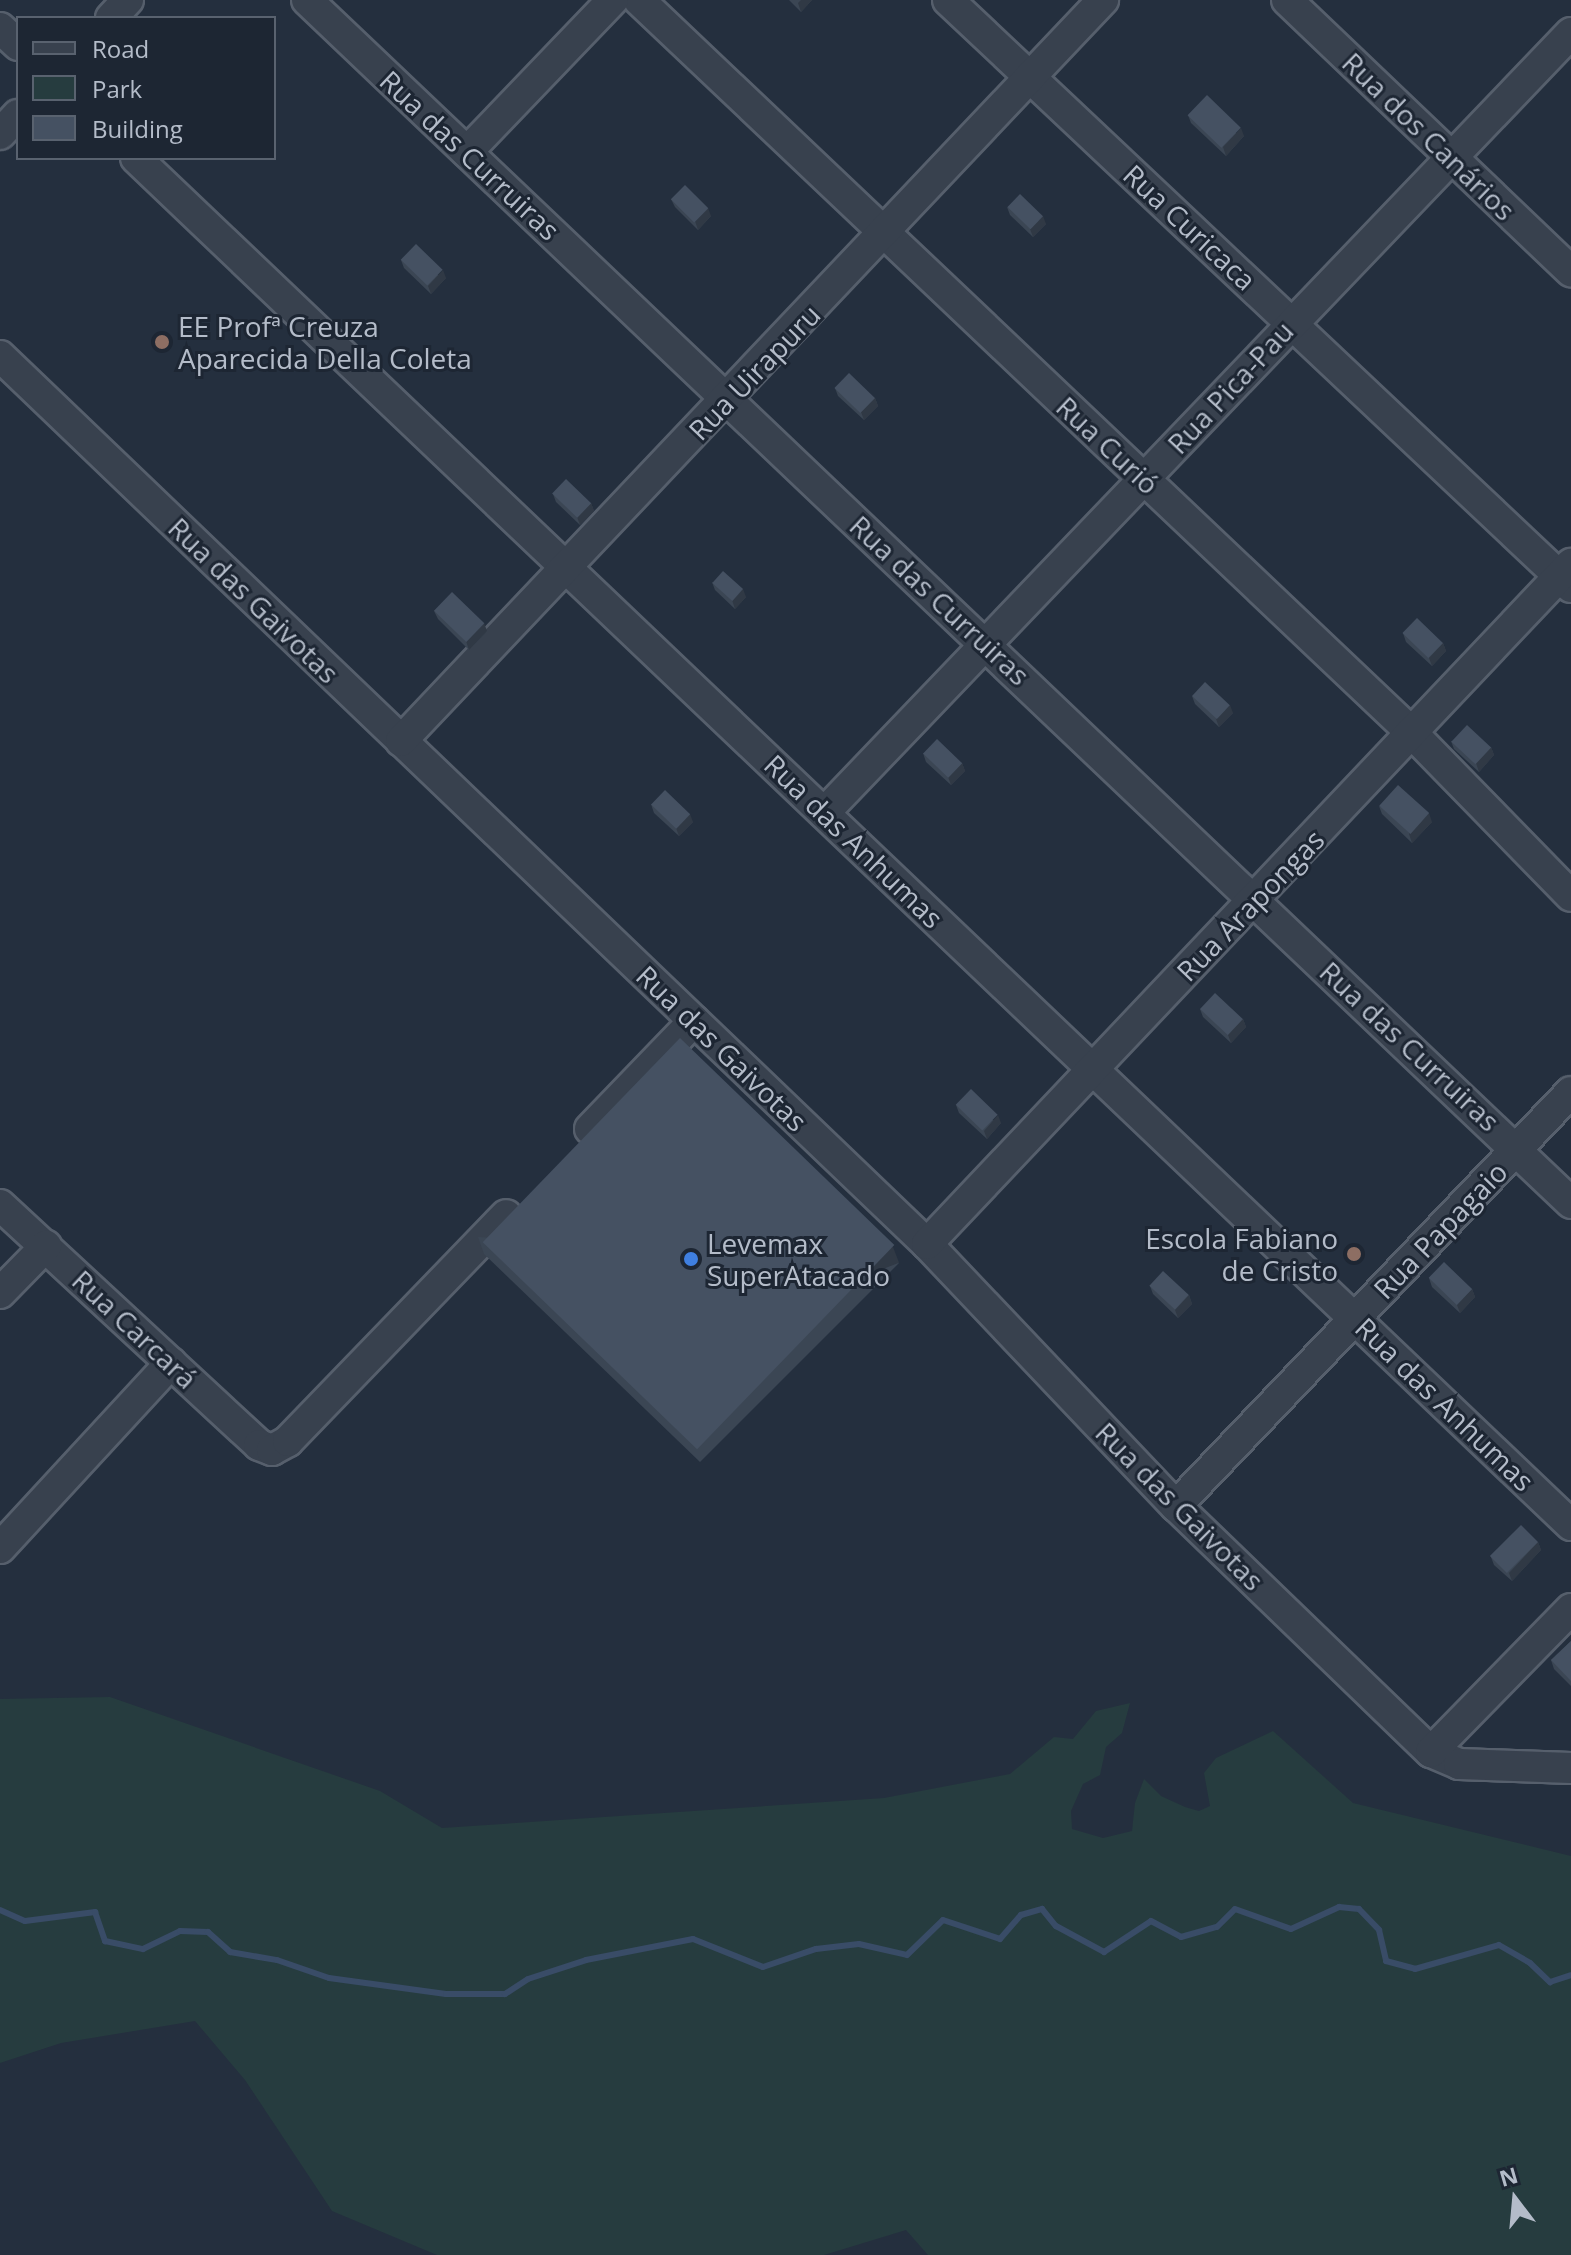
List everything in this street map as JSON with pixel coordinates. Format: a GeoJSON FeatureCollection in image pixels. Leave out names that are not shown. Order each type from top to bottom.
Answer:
{"type":"FeatureCollection","features":[{"type":"Feature","properties":{"kind":"street"},"geometry":{"type":"LineString","coordinates":[[113,16],[128,0]]}},
{"type":"Feature","properties":{"kind":"street","name":"Rua das Curruiras"},"geometry":{"type":"LineString","coordinates":[[307,0],[1519,1149],[1571,1203]]}},
{"type":"Feature","properties":{"kind":"street"},"geometry":{"type":"LineString","coordinates":[[467,152],[613,0]]}},
{"type":"Feature","properties":{"kind":"street","name":"Rua Curió"},"geometry":{"type":"LineString","coordinates":[[639,0],[1413,734],[1571,896]]}},
{"type":"Feature","properties":{"kind":"street","name":"Rua Curicaca"},"geometry":{"type":"LineString","coordinates":[[948,0],[1027,77],[1567,576]]}},
{"type":"Feature","properties":{"kind":"street","name":"Rua Uirapuru"},"geometry":{"type":"LineString","coordinates":[[401,741],[886,234],[1027,77],[1103,0]]}},
{"type":"Feature","properties":{"kind":"street","name":"Rua dos Canários"},"geometry":{"type":"LineString","coordinates":[[1287,0],[1571,271]]}},
{"type":"Feature","properties":{"kind":"street"},"geometry":{"type":"LineString","coordinates":[[0,28],[16,43]]}},
{"type":"Feature","properties":{"kind":"street","name":"Rua Pica-Pau"},"geometry":{"type":"LineString","coordinates":[[824,813],[1292,320],[1571,33]]}},
{"type":"Feature","properties":{"kind":"street"},"geometry":{"type":"LineString","coordinates":[[0,134],[16,117]]}},
{"type":"Feature","properties":{"kind":"street","name":"Rua das Anhumas"},"geometry":{"type":"LineString","coordinates":[[138,160],[1571,1525]]}},
{"type":"Feature","properties":{"kind":"street","name":"Rua das Gaivotas"},"geometry":{"type":"LineString","coordinates":[[0,356],[927,1244],[1176,1506],[1431,1752]]}},
{"type":"Feature","properties":{"kind":"street","name":"Rua Arapongas"},"geometry":{"type":"LineString","coordinates":[[927,1244],[1567,576]]}},
{"type":"Feature","properties":{"kind":"street"},"geometry":{"type":"LineString","coordinates":[[573,1146],[694,1021]]}},
{"type":"Feature","properties":{"kind":"street","name":"Rua Papagaio"},"geometry":{"type":"LineString","coordinates":[[1176,1506],[1571,1092]]}},
{"type":"Feature","properties":{"kind":"street","name":"Rua Carcará"},"geometry":{"type":"LineString","coordinates":[[0,1205],[259,1445],[272,1450],[288,1441],[529,1191]]}},
{"type":"Feature","properties":{"kind":"street"},"geometry":{"type":"LineString","coordinates":[[0,1293],[46,1246]]}},
{"type":"Feature","properties":{"kind":"street"},"geometry":{"type":"LineString","coordinates":[[0,1548],[171,1363]]}},
{"type":"Feature","properties":{"kind":"street"},"geometry":{"type":"LineString","coordinates":[[1571,1609],[1431,1752],[1459,1764],[1571,1768]]}},
{"type":"Feature","properties":{"kind":"green space"},"geometry":{"type":"Polygon","coordinates":[[[110,1697],[380,1791],[442,1828],[884,1798],[1010,1774],[1054,1737],[1073,1739],[1096,1711],[1130,1703],[1122,1733],[1106,1747],[1100,1775],[1083,1784],[1071,1811],[1072,1829],[1103,1838],[1132,1831],[1135,1803],[1144,1779],[1161,1796],[1185,1807],[1199,1811],[1210,1806],[1204,1773],[1216,1758],[1273,1731],[1353,1803],[1571,1856],[1571,2255],[928,2255],[906,2230],[824,2255],[437,2255],[332,2211],[245,2080],[195,2021],[61,2043],[0,2063],[0,1699],[110,1697]]]}},
{"type":"Feature","properties":{"kind":"building"},"geometry":{"type":"Polygon","coordinates":[[[1207,95],[1241,128],[1221,148],[1188,115],[1207,95]]]}},
{"type":"Feature","properties":{"kind":"building"},"geometry":{"type":"Polygon","coordinates":[[[685,185],[708,208],[694,222],[671,199],[685,185]]]}},
{"type":"Feature","properties":{"kind":"building"},"geometry":{"type":"Polygon","coordinates":[[[1020,194],[1043,216],[1031,229],[1007,207],[1020,194]]]}},
{"type":"Feature","properties":{"kind":"building"},"geometry":{"type":"Polygon","coordinates":[[[416,244],[443,270],[427,286],[401,260],[416,244]]]}},
{"type":"Feature","properties":{"kind":"building"},"geometry":{"type":"Polygon","coordinates":[[[849,373],[875,398],[860,413],[834,388],[849,373]]]}},
{"type":"Feature","properties":{"kind":"building"},"geometry":{"type":"Polygon","coordinates":[[[566,479],[591,503],[577,518],[552,493],[566,479]]]}},
{"type":"Feature","properties":{"kind":"building"},"geometry":{"type":"Polygon","coordinates":[[[723,571],[743,589],[732,601],[712,583],[723,571]]]}},
{"type":"Feature","properties":{"kind":"building"},"geometry":{"type":"Polygon","coordinates":[[[452,592],[484,623],[466,642],[434,611],[452,592]]]}},
{"type":"Feature","properties":{"kind":"building"},"geometry":{"type":"Polygon","coordinates":[[[1417,618],[1443,643],[1428,658],[1402,633],[1417,618]]]}},
{"type":"Feature","properties":{"kind":"building"},"geometry":{"type":"Polygon","coordinates":[[[1205,682],[1230,705],[1217,719],[1192,696],[1205,682]]]}},
{"type":"Feature","properties":{"kind":"building"},"geometry":{"type":"Polygon","coordinates":[[[1467,725],[1491,748],[1475,764],[1451,742],[1467,725]]]}},
{"type":"Feature","properties":{"kind":"building"},"geometry":{"type":"Polygon","coordinates":[[[937,739],[962,763],[948,778],[923,753],[937,739]]]}},
{"type":"Feature","properties":{"kind":"building"},"geometry":{"type":"Polygon","coordinates":[[[1398,785],[1429,813],[1410,834],[1379,806],[1398,785]]]}},
{"type":"Feature","properties":{"kind":"building"},"geometry":{"type":"Polygon","coordinates":[[[665,790],[690,814],[676,829],[651,804],[665,790]]]}},
{"type":"Feature","properties":{"kind":"building"},"geometry":{"type":"Polygon","coordinates":[[[1215,993],[1243,1019],[1228,1035],[1200,1009],[1215,993]]]}},
{"type":"Feature","properties":{"kind":"building","name":"Levemax SuperAtacado"},"geometry":{"type":"Polygon","coordinates":[[[680,1038],[894,1245],[697,1449],[483,1242],[680,1038]]]}},
{"type":"Feature","properties":{"kind":"building"},"geometry":{"type":"Polygon","coordinates":[[[971,1089],[998,1115],[982,1131],[956,1105],[971,1089]]]}},
{"type":"Feature","properties":{"kind":"building"},"geometry":{"type":"Polygon","coordinates":[[[1444,1262],[1472,1289],[1457,1305],[1429,1278],[1444,1262]]]}},
{"type":"Feature","properties":{"kind":"building"},"geometry":{"type":"Polygon","coordinates":[[[1163,1271],[1189,1295],[1175,1309],[1149,1286],[1163,1271]]]}},
{"type":"Feature","properties":{"kind":"building"},"geometry":{"type":"Polygon","coordinates":[[[1521,1525],[1538,1542],[1507,1573],[1490,1556],[1521,1525]]]}},
{"type":"Feature","properties":{"kind":"building"},"geometry":{"type":"Polygon","coordinates":[[[1571,1641],[1571,1681],[1551,1660],[1571,1641]]]}},
{"type":"Feature","properties":{"kind":"waterway"},"geometry":{"type":"LineString","coordinates":[[0,1910],[25,1921],[95,1912],[105,1941],[143,1949],[180,1931],[208,1932],[230,1952],[277,1960],[329,1978],[446,1994],[505,1994],[528,1979],[586,1960],[693,1939],[763,1967],[816,1949],[859,1944],[907,1955],[943,1920],[1000,1939],[1021,1915],[1042,1909],[1056,1926],[1104,1952],[1151,1921],[1181,1937],[1217,1927],[1235,1909],[1291,1929],[1339,1907],[1359,1909],[1379,1930],[1386,1961],[1415,1969],[1499,1945],[1530,1963],[1550,1982],[1571,1975]]}},
{"type":"Feature","properties":{"kind":"place","name":"EE Profª Creuza Aparecida Della Coleta"},"geometry":{"type":"Point","coordinates":[162,342]}},
{"type":"Feature","properties":{"kind":"place","name":"Escola Fabiano de Cristo"},"geometry":{"type":"Point","coordinates":[1354,1254]}},
{"type":"Feature","properties":{"kind":"place","name":"Levemax SuperAtacado"},"geometry":{"type":"Point","coordinates":[691,1259]}}]}
